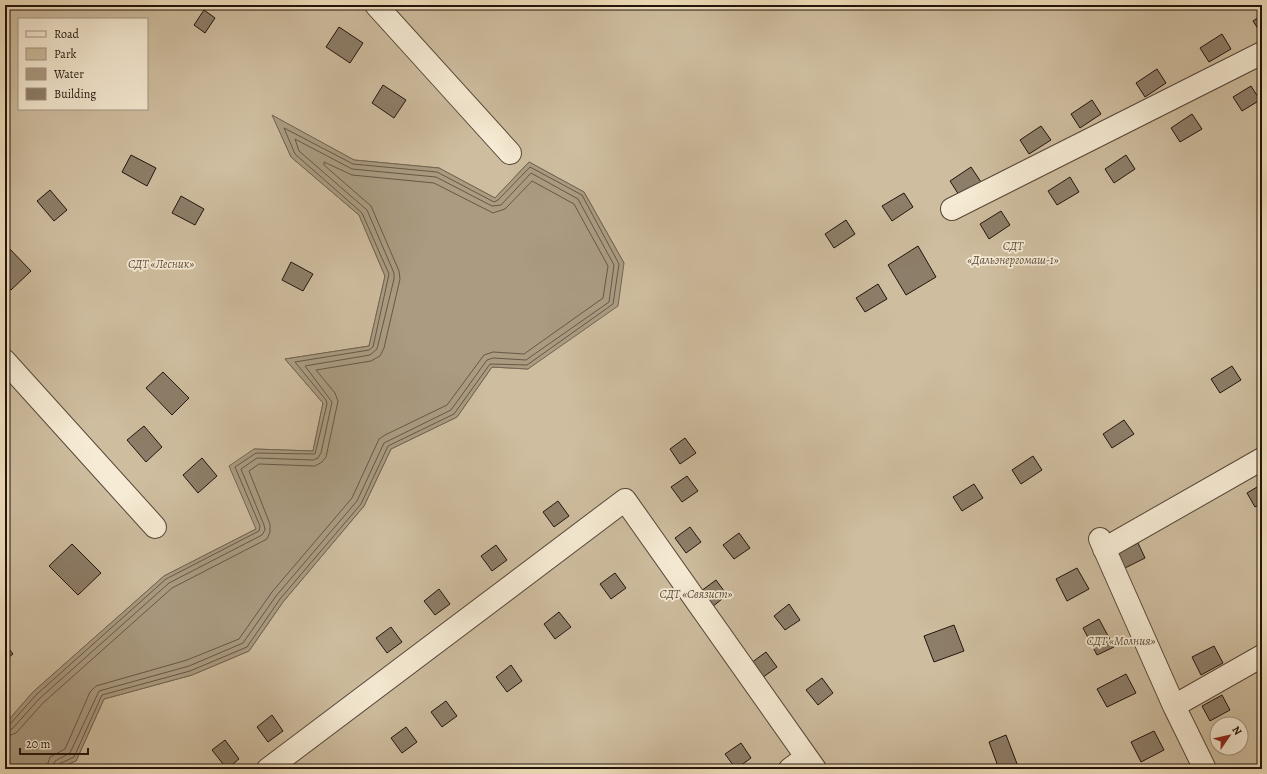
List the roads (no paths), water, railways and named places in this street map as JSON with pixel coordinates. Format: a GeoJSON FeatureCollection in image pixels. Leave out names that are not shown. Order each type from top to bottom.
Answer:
{"type":"FeatureCollection","features":[{"type":"Feature","properties":{"kind":"lane"},"geometry":{"type":"LineString","coordinates":[[376,5],[510,153]]}},
{"type":"Feature","properties":{"kind":"lane"},"geometry":{"type":"LineString","coordinates":[[952,209],[1262,53]]}},
{"type":"Feature","properties":{"kind":"lane"},"geometry":{"type":"LineString","coordinates":[[5,361],[155,527]]}},
{"type":"Feature","properties":{"kind":"lane"},"geometry":{"type":"LineString","coordinates":[[1205,769],[1174,706],[1102,544],[1262,458]]}},
{"type":"Feature","properties":{"kind":"lane"},"geometry":{"type":"LineString","coordinates":[[268,769],[625,500],[804,765]]}},
{"type":"Feature","properties":{"kind":"lane"},"geometry":{"type":"LineString","coordinates":[[1174,706],[1262,656]]}},
{"type":"Feature","properties":{"kind":"water"},"geometry":{"type":"Polygon","coordinates":[[[272,115],[354,160],[439,168],[495,198],[529,162],[584,192],[624,263],[618,306],[528,369],[492,367],[457,417],[391,449],[364,506],[283,602],[249,651],[192,675],[104,699],[76,761],[57,769],[5,769],[5,724],[33,692],[164,576],[256,529],[229,466],[254,449],[313,451],[323,403],[285,359],[369,346],[385,276],[359,215],[291,157],[272,115]]]}},
{"type":"Feature","properties":{"kind":"park label","name":"СДТ «Дальэнергомаш-1»"},"geometry":{"type":"Point","coordinates":[1013,253]}},
{"type":"Feature","properties":{"kind":"park label","name":"СДТ «Лесник»"},"geometry":{"type":"Point","coordinates":[161,264]}},
{"type":"Feature","properties":{"kind":"park label","name":"СДТ «Связист»"},"geometry":{"type":"Point","coordinates":[696,594]}},
{"type":"Feature","properties":{"kind":"park label","name":"СДТ «Молния»"},"geometry":{"type":"Point","coordinates":[1121,641]}}]}
